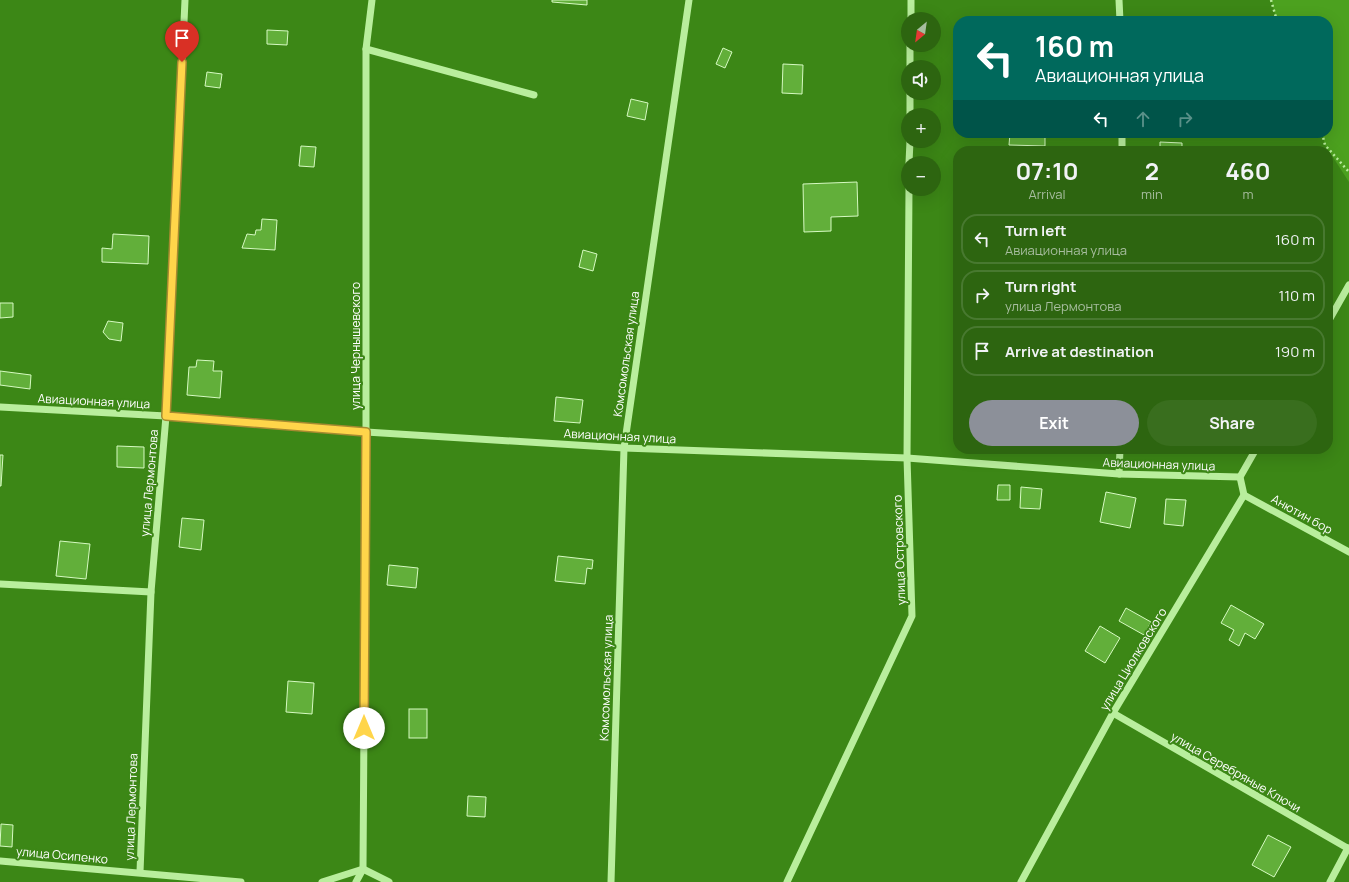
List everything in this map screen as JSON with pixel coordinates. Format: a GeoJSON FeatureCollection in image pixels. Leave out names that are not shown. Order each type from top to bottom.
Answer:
{"type":"FeatureCollection","features":[{"type":"Feature","properties":{"kind":"street","name":"улица Лермонтова"},"geometry":{"type":"LineString","coordinates":[[140,872],[151,592],[166,416],[185,0]]}},
{"type":"Feature","properties":{"kind":"street","name":"улица Чернышевского"},"geometry":{"type":"LineString","coordinates":[[356,882],[363,869],[366,432],[366,49],[372,0]]}},
{"type":"Feature","properties":{"kind":"street","name":"Комсомольская улица"},"geometry":{"type":"LineString","coordinates":[[611,882],[624,448],[689,0]]}},
{"type":"Feature","properties":{"kind":"street"},"geometry":{"type":"LineString","coordinates":[[911,0],[911,12]]}},
{"type":"Feature","properties":{"kind":"street"},"geometry":{"type":"LineString","coordinates":[[1119,0],[1120,16]]}},
{"type":"Feature","properties":{"kind":"street"},"geometry":{"type":"LineString","coordinates":[[366,49],[534,95]]}},
{"type":"Feature","properties":{"kind":"street","name":"улица Островского"},"geometry":{"type":"LineString","coordinates":[[787,882],[912,616],[907,458],[909,196]]}},
{"type":"Feature","properties":{"kind":"street"},"geometry":{"type":"LineString","coordinates":[[1333,313],[1349,285]]}},
{"type":"Feature","properties":{"kind":"street","name":"Авиационная улица"},"geometry":{"type":"LineString","coordinates":[[0,408],[166,416],[366,432],[624,448],[907,458],[1119,474],[1240,477]]}},
{"type":"Feature","properties":{"kind":"street"},"geometry":{"type":"LineString","coordinates":[[1119,474],[1120,454]]}},
{"type":"Feature","properties":{"kind":"street"},"geometry":{"type":"LineString","coordinates":[[1244,495],[1240,477],[1253,454]]}},
{"type":"Feature","properties":{"kind":"street","name":"Анютин бор"},"geometry":{"type":"LineString","coordinates":[[1244,495],[1349,552]]}},
{"type":"Feature","properties":{"kind":"street","name":"улица Циолковского"},"geometry":{"type":"LineString","coordinates":[[1021,882],[1113,713],[1244,495]]}},
{"type":"Feature","properties":{"kind":"street"},"geometry":{"type":"LineString","coordinates":[[0,584],[151,592]]}},
{"type":"Feature","properties":{"kind":"street","name":"улица Серебряные Ключи"},"geometry":{"type":"LineString","coordinates":[[1113,713],[1348,849]]}},
{"type":"Feature","properties":{"kind":"street"},"geometry":{"type":"LineString","coordinates":[[1330,882],[1348,849]]}},
{"type":"Feature","properties":{"kind":"street","name":"улица Осипенко"},"geometry":{"type":"LineString","coordinates":[[0,861],[241,882]]}},
{"type":"Feature","properties":{"kind":"street"},"geometry":{"type":"LineString","coordinates":[[322,882],[363,869],[389,882]]}},
{"type":"Feature","properties":{"kind":"path"},"geometry":{"type":"LineString","coordinates":[[1271,0],[1276,16]]}},
{"type":"Feature","properties":{"kind":"path"},"geometry":{"type":"LineString","coordinates":[[1333,154],[1349,172]]}},
{"type":"Feature","properties":{"kind":"green space"},"geometry":{"type":"Polygon","coordinates":[[[1271,0],[1349,0],[1349,182],[1333,157],[1333,146],[1326,146],[1323,138],[1333,138],[1333,16],[1276,16],[1271,0]]]}},
{"type":"Feature","properties":{"kind":"building"},"geometry":{"type":"Polygon","coordinates":[[[552,0],[587,0],[587,5],[552,2],[552,0]]]}},
{"type":"Feature","properties":{"kind":"building"},"geometry":{"type":"Polygon","coordinates":[[[267,30],[288,31],[287,45],[267,44],[267,30]]]}},
{"type":"Feature","properties":{"kind":"building"},"geometry":{"type":"Polygon","coordinates":[[[723,48],[732,52],[725,68],[716,64],[723,48]]]}},
{"type":"Feature","properties":{"kind":"building"},"geometry":{"type":"Polygon","coordinates":[[[783,64],[803,65],[802,94],[782,93],[783,64]]]}},
{"type":"Feature","properties":{"kind":"building"},"geometry":{"type":"Polygon","coordinates":[[[207,72],[222,74],[220,88],[205,86],[207,72]]]}},
{"type":"Feature","properties":{"kind":"building"},"geometry":{"type":"Polygon","coordinates":[[[631,99],[648,103],[645,120],[627,116],[631,99]]]}},
{"type":"Feature","properties":{"kind":"building"},"geometry":{"type":"Polygon","coordinates":[[[1010,138],[1045,138],[1045,146],[1009,145],[1010,138]]]}},
{"type":"Feature","properties":{"kind":"building"},"geometry":{"type":"Polygon","coordinates":[[[1160,142],[1182,143],[1182,146],[1160,146],[1160,142]]]}},
{"type":"Feature","properties":{"kind":"building"},"geometry":{"type":"Polygon","coordinates":[[[301,146],[316,147],[314,167],[299,166],[301,146]]]}},
{"type":"Feature","properties":{"kind":"building"},"geometry":{"type":"Polygon","coordinates":[[[857,182],[858,216],[831,217],[831,231],[804,232],[803,184],[857,182]]]}},
{"type":"Feature","properties":{"kind":"building"},"geometry":{"type":"Polygon","coordinates":[[[262,219],[277,220],[275,250],[242,248],[247,234],[255,235],[256,230],[261,230],[262,219]]]}},
{"type":"Feature","properties":{"kind":"building"},"geometry":{"type":"Polygon","coordinates":[[[113,234],[149,236],[148,264],[102,262],[102,248],[112,249],[113,234]]]}},
{"type":"Feature","properties":{"kind":"building"},"geometry":{"type":"Polygon","coordinates":[[[583,250],[597,254],[593,271],[579,267],[583,250]]]}},
{"type":"Feature","properties":{"kind":"building"},"geometry":{"type":"Polygon","coordinates":[[[0,303],[13,303],[13,317],[0,318],[0,303]]]}},
{"type":"Feature","properties":{"kind":"building"},"geometry":{"type":"Polygon","coordinates":[[[108,321],[123,323],[121,341],[109,339],[103,332],[108,321]]]}},
{"type":"Feature","properties":{"kind":"building"},"geometry":{"type":"Polygon","coordinates":[[[197,360],[214,361],[213,371],[222,371],[220,398],[187,395],[189,367],[196,367],[197,360]]]}},
{"type":"Feature","properties":{"kind":"building"},"geometry":{"type":"Polygon","coordinates":[[[0,371],[31,375],[30,389],[0,385],[0,371]]]}},
{"type":"Feature","properties":{"kind":"building"},"geometry":{"type":"Polygon","coordinates":[[[556,397],[583,400],[580,423],[554,421],[556,397]]]}},
{"type":"Feature","properties":{"kind":"building"},"geometry":{"type":"Polygon","coordinates":[[[117,446],[144,447],[144,468],[117,467],[117,446]]]}},
{"type":"Feature","properties":{"kind":"building"},"geometry":{"type":"Polygon","coordinates":[[[0,455],[3,455],[1,486],[0,486],[0,455]]]}},
{"type":"Feature","properties":{"kind":"building"},"geometry":{"type":"Polygon","coordinates":[[[998,485],[1010,485],[1010,500],[997,500],[998,485]]]}},
{"type":"Feature","properties":{"kind":"building"},"geometry":{"type":"Polygon","coordinates":[[[1021,487],[1042,489],[1040,509],[1020,508],[1021,487]]]}},
{"type":"Feature","properties":{"kind":"building"},"geometry":{"type":"Polygon","coordinates":[[[1106,492],[1136,498],[1130,528],[1100,522],[1106,492]]]}},
{"type":"Feature","properties":{"kind":"building"},"geometry":{"type":"Polygon","coordinates":[[[1166,499],[1186,500],[1183,526],[1164,524],[1166,499]]]}},
{"type":"Feature","properties":{"kind":"building"},"geometry":{"type":"Polygon","coordinates":[[[182,518],[204,520],[201,550],[179,547],[182,518]]]}},
{"type":"Feature","properties":{"kind":"building"},"geometry":{"type":"Polygon","coordinates":[[[60,541],[90,544],[86,579],[56,576],[60,541]]]}},
{"type":"Feature","properties":{"kind":"building"},"geometry":{"type":"Polygon","coordinates":[[[558,556],[593,560],[592,569],[587,568],[585,584],[555,581],[558,556]]]}},
{"type":"Feature","properties":{"kind":"building"},"geometry":{"type":"Polygon","coordinates":[[[389,565],[418,568],[416,588],[387,585],[389,565]]]}},
{"type":"Feature","properties":{"kind":"building"},"geometry":{"type":"Polygon","coordinates":[[[1231,605],[1264,624],[1255,639],[1245,633],[1239,646],[1229,640],[1234,630],[1221,623],[1231,605]]]}},
{"type":"Feature","properties":{"kind":"building"},"geometry":{"type":"Polygon","coordinates":[[[1126,608],[1151,622],[1144,635],[1119,621],[1126,608]]]}},
{"type":"Feature","properties":{"kind":"building"},"geometry":{"type":"Polygon","coordinates":[[[1100,626],[1120,638],[1105,663],[1085,651],[1100,626]]]}},
{"type":"Feature","properties":{"kind":"building"},"geometry":{"type":"Polygon","coordinates":[[[288,681],[314,683],[312,714],[286,712],[288,681]]]}},
{"type":"Feature","properties":{"kind":"building"},"geometry":{"type":"Polygon","coordinates":[[[409,709],[427,709],[427,738],[409,738],[409,709]]]}},
{"type":"Feature","properties":{"kind":"building"},"geometry":{"type":"Polygon","coordinates":[[[468,796],[486,797],[485,817],[467,816],[468,796]]]}},
{"type":"Feature","properties":{"kind":"building"},"geometry":{"type":"Polygon","coordinates":[[[1,824],[13,825],[12,847],[0,846],[1,824]]]}},
{"type":"Feature","properties":{"kind":"building"},"geometry":{"type":"Polygon","coordinates":[[[1268,835],[1291,847],[1274,877],[1252,865],[1268,835]]]}},
{"type":"Feature","properties":{"kind":"route"},"geometry":{"type":"LineString","coordinates":[[182,62],[166,416],[366,432],[364,728]]}}]}
